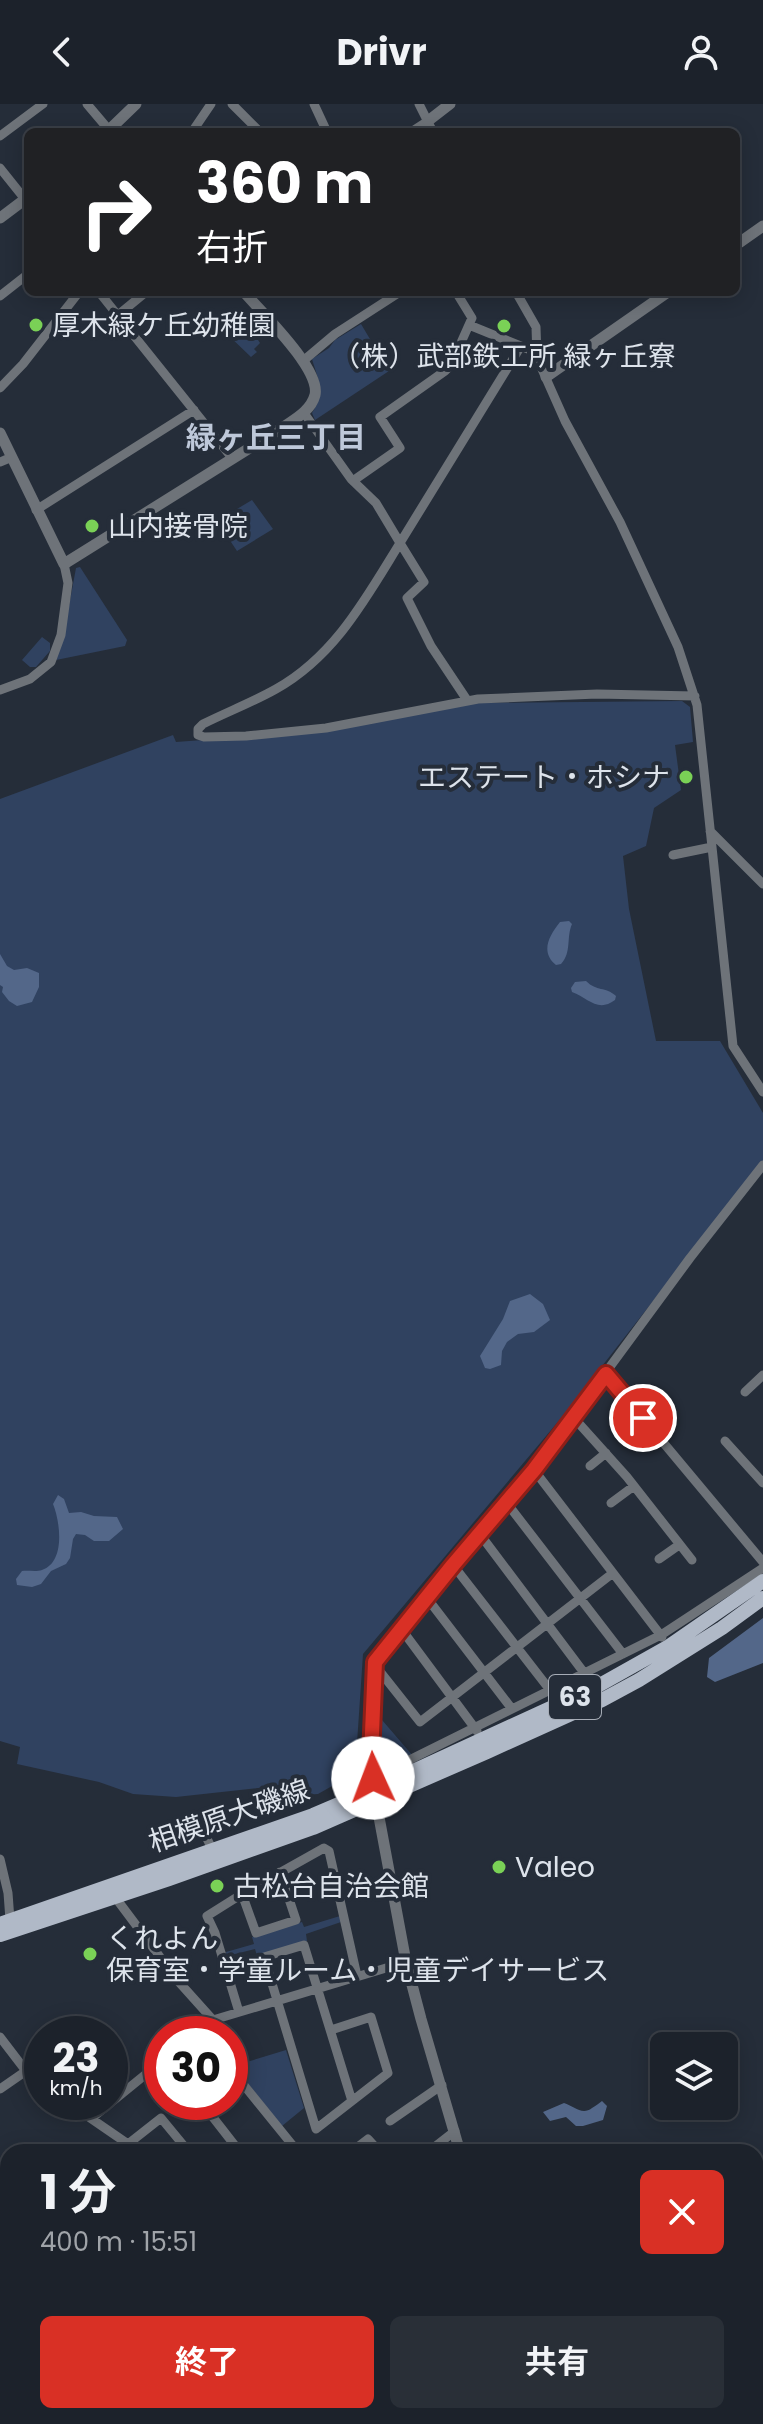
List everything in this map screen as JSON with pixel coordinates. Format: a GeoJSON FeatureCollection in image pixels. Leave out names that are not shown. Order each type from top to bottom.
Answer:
{"type":"FeatureCollection","features":[{"type":"Feature","properties":{"kind":"main road","name":"相模原大磯線"},"geometry":{"type":"LineString","coordinates":[[5,1922],[313,1815],[481,1740],[599,1693],[718,1615],[763,1581]]}},
{"type":"Feature","properties":{"kind":"main road","name":"相模原大磯線"},"geometry":{"type":"LineString","coordinates":[[668,1647],[763,1598]]}},
{"type":"Feature","properties":{"kind":"main road","name":"相模原大磯線"},"geometry":{"type":"LineString","coordinates":[[0,1935],[313,1828],[374,1789]]}},
{"type":"Feature","properties":{"kind":"street"},"geometry":{"type":"LineString","coordinates":[[0,136],[43,104]]}},
{"type":"Feature","properties":{"kind":"street"},"geometry":{"type":"LineString","coordinates":[[87,104],[107,128]]}},
{"type":"Feature","properties":{"kind":"street"},"geometry":{"type":"LineString","coordinates":[[113,128],[136,104]]}},
{"type":"Feature","properties":{"kind":"street"},"geometry":{"type":"LineString","coordinates":[[195,128],[211,104]]}},
{"type":"Feature","properties":{"kind":"street"},"geometry":{"type":"LineString","coordinates":[[232,104],[256,128]]}},
{"type":"Feature","properties":{"kind":"street"},"geometry":{"type":"LineString","coordinates":[[314,104],[325,128]]}},
{"type":"Feature","properties":{"kind":"street"},"geometry":{"type":"LineString","coordinates":[[419,104],[430,127],[450,104]]}},
{"type":"Feature","properties":{"kind":"street"},"geometry":{"type":"LineString","coordinates":[[0,168],[24,196]]}},
{"type":"Feature","properties":{"kind":"street"},"geometry":{"type":"LineString","coordinates":[[0,218],[24,202]]}},
{"type":"Feature","properties":{"kind":"street"},"geometry":{"type":"LineString","coordinates":[[740,242],[763,226]]}},
{"type":"Feature","properties":{"kind":"street"},"geometry":{"type":"LineString","coordinates":[[0,296],[24,277]]}},
{"type":"Feature","properties":{"kind":"street"},"geometry":{"type":"LineString","coordinates":[[0,388],[23,364],[76,296]]}},
{"type":"Feature","properties":{"kind":"street"},"geometry":{"type":"LineString","coordinates":[[102,296],[232,458]]}},
{"type":"Feature","properties":{"kind":"street"},"geometry":{"type":"LineString","coordinates":[[118,315],[141,296]]}},
{"type":"Feature","properties":{"kind":"street"},"geometry":{"type":"LineString","coordinates":[[64,564],[304,413],[310,406],[316,390],[311,372],[247,296]]}},
{"type":"Feature","properties":{"kind":"street"},"geometry":{"type":"LineString","coordinates":[[303,361],[335,334],[393,296]]}},
{"type":"Feature","properties":{"kind":"street"},"geometry":{"type":"LineString","coordinates":[[354,482],[400,448],[380,417],[451,365],[472,318],[458,296]]}},
{"type":"Feature","properties":{"kind":"street"},"geometry":{"type":"LineString","coordinates":[[518,296],[536,327],[537,358],[565,421],[620,522],[678,647],[695,696],[733,1046],[763,1092]]}},
{"type":"Feature","properties":{"kind":"street"},"geometry":{"type":"LineString","coordinates":[[546,377],[662,296]]}},
{"type":"Feature","properties":{"kind":"street"},"geometry":{"type":"LineString","coordinates":[[469,325],[538,353]]}},
{"type":"Feature","properties":{"kind":"street"},"geometry":{"type":"LineString","coordinates":[[521,346],[355,616],[305,669],[277,688],[203,724],[198,729],[198,735],[246,736],[326,728],[467,700],[597,694],[695,696]]}},
{"type":"Feature","properties":{"kind":"street"},"geometry":{"type":"LineString","coordinates":[[36,510],[194,410]]}},
{"type":"Feature","properties":{"kind":"street"},"geometry":{"type":"LineString","coordinates":[[304,413],[354,482],[376,503],[424,582],[407,598],[431,646],[467,700]]}},
{"type":"Feature","properties":{"kind":"street"},"geometry":{"type":"LineString","coordinates":[[0,433],[64,564],[68,583],[61,635],[51,662],[30,679],[0,690]]}},
{"type":"Feature","properties":{"kind":"street"},"geometry":{"type":"LineString","coordinates":[[0,462],[12,457]]}},
{"type":"Feature","properties":{"kind":"street"},"geometry":{"type":"LineString","coordinates":[[710,831],[763,884]]}},
{"type":"Feature","properties":{"kind":"street"},"geometry":{"type":"LineString","coordinates":[[673,855],[712,847]]}},
{"type":"Feature","properties":{"kind":"street"},"geometry":{"type":"LineString","coordinates":[[458,2144],[406,1962],[374,1789],[371,1756],[375,1662],[534,1470],[690,1258],[763,1165]]}},
{"type":"Feature","properties":{"kind":"street"},"geometry":{"type":"LineString","coordinates":[[374,1789],[481,1740],[512,1709],[623,1654],[668,1647],[763,1565],[606,1374]]}},
{"type":"Feature","properties":{"kind":"street"},"geometry":{"type":"LineString","coordinates":[[752,1389],[763,1375]]}},
{"type":"Feature","properties":{"kind":"street"},"geometry":{"type":"LineString","coordinates":[[574,1418],[634,1486],[692,1560]]}},
{"type":"Feature","properties":{"kind":"street"},"geometry":{"type":"LineString","coordinates":[[727,1448],[763,1483]]}},
{"type":"Feature","properties":{"kind":"street"},"geometry":{"type":"LineString","coordinates":[[590,1466],[606,1453]]}},
{"type":"Feature","properties":{"kind":"street"},"geometry":{"type":"LineString","coordinates":[[534,1470],[668,1647]]}},
{"type":"Feature","properties":{"kind":"street"},"geometry":{"type":"LineString","coordinates":[[611,1503],[634,1486]]}},
{"type":"Feature","properties":{"kind":"street"},"geometry":{"type":"LineString","coordinates":[[506,1502],[623,1654]]}},
{"type":"Feature","properties":{"kind":"street"},"geometry":{"type":"LineString","coordinates":[[479,1533],[599,1693]]}},
{"type":"Feature","properties":{"kind":"street"},"geometry":{"type":"LineString","coordinates":[[659,1559],[679,1545]]}},
{"type":"Feature","properties":{"kind":"street"},"geometry":{"type":"LineString","coordinates":[[453,1565],[550,1690]]}},
{"type":"Feature","properties":{"kind":"street"},"geometry":{"type":"LineString","coordinates":[[375,1662],[417,1726],[613,1573]]}},
{"type":"Feature","properties":{"kind":"street"},"geometry":{"type":"LineString","coordinates":[[427,1598],[512,1709]]}},
{"type":"Feature","properties":{"kind":"street"},"geometry":{"type":"LineString","coordinates":[[402,1630],[481,1740]]}},
{"type":"Feature","properties":{"kind":"street"},"geometry":{"type":"LineString","coordinates":[[197,1818],[213,1851]]}},
{"type":"Feature","properties":{"kind":"street"},"geometry":{"type":"LineString","coordinates":[[239,2012],[207,1916],[324,1848],[329,1851],[357,1976]]}},
{"type":"Feature","properties":{"kind":"street"},"geometry":{"type":"LineString","coordinates":[[0,1859],[8,1893],[5,1922]]}},
{"type":"Feature","properties":{"kind":"street"},"geometry":{"type":"LineString","coordinates":[[242,1894],[256,1933],[296,1920],[280,1872]]}},
{"type":"Feature","properties":{"kind":"street"},"geometry":{"type":"LineString","coordinates":[[115,1897],[178,1981],[209,2016]]}},
{"type":"Feature","properties":{"kind":"street"},"geometry":{"type":"LineString","coordinates":[[331,2030],[371,2017],[388,2073],[352,2101],[316,2129],[264,1957],[304,1945],[352,2101]]}},
{"type":"Feature","properties":{"kind":"street"},"geometry":{"type":"LineString","coordinates":[[226,2016],[406,1962]]}},
{"type":"Feature","properties":{"kind":"street"},"geometry":{"type":"LineString","coordinates":[[0,2037],[24,2068]]}},
{"type":"Feature","properties":{"kind":"street"},"geometry":{"type":"LineString","coordinates":[[0,2089],[24,2072]]}},
{"type":"Feature","properties":{"kind":"street"},"geometry":{"type":"LineString","coordinates":[[390,2121],[442,2085]]}},
{"type":"Feature","properties":{"kind":"street"},"geometry":{"type":"LineString","coordinates":[[248,2090],[292,2144]]}},
{"type":"Feature","properties":{"kind":"street"},"geometry":{"type":"LineString","coordinates":[[95,2120],[128,2144],[161,2118],[182,2144]]}},
{"type":"Feature","properties":{"kind":"street"},"geometry":{"type":"LineString","coordinates":[[215,2120],[234,2144]]}},
{"type":"Feature","properties":{"kind":"street"},"geometry":{"type":"LineString","coordinates":[[438,2144],[455,2131]]}},
{"type":"Feature","properties":{"kind":"shaded area"},"geometry":{"type":"Polygon","coordinates":[[[254,321],[265,333],[254,349],[257,352],[251,357],[226,333],[231,328],[234,332],[241,327],[244,330],[254,321]]]}},
{"type":"Feature","properties":{"kind":"shaded area"},"geometry":{"type":"Polygon","coordinates":[[[361,324],[389,371],[315,420],[312,413],[319,399],[320,386],[312,359],[361,324]]]}},
{"type":"Feature","properties":{"kind":"shaded area"},"geometry":{"type":"Polygon","coordinates":[[[252,500],[273,529],[237,551],[217,521],[252,500]]]}},
{"type":"Feature","properties":{"kind":"shaded area"},"geometry":{"type":"Polygon","coordinates":[[[80,567],[127,640],[125,646],[56,660],[76,568],[80,567]]]}},
{"type":"Feature","properties":{"kind":"shaded area"},"geometry":{"type":"Polygon","coordinates":[[[42,637],[50,643],[50,651],[36,667],[30,667],[22,660],[42,637]]]}},
{"type":"Feature","properties":{"kind":"shaded area"},"geometry":{"type":"Polygon","coordinates":[[[682,701],[690,707],[693,742],[675,745],[681,790],[654,808],[646,846],[623,856],[629,909],[656,1041],[720,1041],[763,1113],[763,1161],[562,1417],[363,1654],[355,1773],[318,1794],[288,1796],[276,1786],[176,1797],[133,1794],[99,1782],[17,1764],[20,1747],[0,1741],[0,799],[173,735],[176,742],[325,731],[468,703],[682,701]]]}},
{"type":"Feature","properties":{"kind":"shaded area"},"geometry":{"type":"Polygon","coordinates":[[[569,921],[572,924],[567,955],[561,964],[556,965],[548,955],[548,944],[560,922],[569,921]]]}},
{"type":"Feature","properties":{"kind":"shaded area"},"geometry":{"type":"Polygon","coordinates":[[[0,954],[7,966],[14,970],[27,968],[39,973],[39,987],[32,1002],[17,1006],[2,992],[0,954]]]}},
{"type":"Feature","properties":{"kind":"shaded area"},"geometry":{"type":"Polygon","coordinates":[[[586,981],[612,993],[616,996],[615,1000],[598,1005],[572,992],[575,982],[586,981]]]}},
{"type":"Feature","properties":{"kind":"shaded area"},"geometry":{"type":"Polygon","coordinates":[[[530,1294],[543,1304],[550,1320],[534,1332],[518,1334],[507,1342],[502,1351],[501,1365],[485,1368],[480,1356],[503,1319],[510,1301],[530,1294]]]}},
{"type":"Feature","properties":{"kind":"shaded area"},"geometry":{"type":"Polygon","coordinates":[[[58,1495],[64,1499],[69,1513],[117,1517],[123,1529],[109,1541],[94,1541],[76,1534],[66,1564],[51,1571],[41,1584],[32,1587],[17,1585],[16,1579],[22,1571],[42,1570],[55,1559],[59,1530],[53,1504],[58,1495]]]}},
{"type":"Feature","properties":{"kind":"shaded area"},"geometry":{"type":"Polygon","coordinates":[[[763,1618],[763,1663],[715,1682],[707,1677],[709,1658],[763,1618]]]}},
{"type":"Feature","properties":{"kind":"shaded area"},"geometry":{"type":"Polygon","coordinates":[[[376,1713],[413,1756],[379,1773],[375,1752],[376,1713]]]}},
{"type":"Feature","properties":{"kind":"shaded area"},"geometry":{"type":"Polygon","coordinates":[[[340,1916],[341,1922],[306,1934],[307,1941],[257,1956],[255,1949],[227,1956],[226,1952],[254,1944],[252,1937],[302,1922],[304,1927],[340,1916]]]}},
{"type":"Feature","properties":{"kind":"shaded area"},"geometry":{"type":"Polygon","coordinates":[[[286,2050],[304,2108],[282,2126],[248,2084],[248,2062],[286,2050]]]}},
{"type":"Feature","properties":{"kind":"shaded area"},"geometry":{"type":"Polygon","coordinates":[[[602,2101],[607,2106],[603,2120],[583,2126],[576,2126],[566,2117],[550,2121],[543,2112],[564,2103],[585,2111],[602,2101]]]}},
{"type":"Feature","properties":{"kind":"place","name":"厚木緑ケ丘幼稚園"},"geometry":{"type":"Point","coordinates":[36,325]}},
{"type":"Feature","properties":{"kind":"place","name":"（株）武部鉄工所 緑ヶ丘寮"},"geometry":{"type":"Point","coordinates":[504,326]}},
{"type":"Feature","properties":{"kind":"place","name":"山内接骨院"},"geometry":{"type":"Point","coordinates":[92,526]}},
{"type":"Feature","properties":{"kind":"place","name":"エステート・ホシナ"},"geometry":{"type":"Point","coordinates":[686,777]}},
{"type":"Feature","properties":{"kind":"place","name":"Valeo"},"geometry":{"type":"Point","coordinates":[499,1867]}},
{"type":"Feature","properties":{"kind":"place","name":"古松台自治会館"},"geometry":{"type":"Point","coordinates":[217,1886]}},
{"type":"Feature","properties":{"kind":"place","name":"くれよん 保育室・学童ルーム・児童デイサービス"},"geometry":{"type":"Point","coordinates":[90,1954]}},
{"type":"Feature","properties":{"kind":"district","name":"緑ヶ丘三丁目"},"geometry":{"type":"Point","coordinates":[276,437]}},
{"type":"Feature","properties":{"kind":"route"},"geometry":{"type":"LineString","coordinates":[[373,1778],[375,1662],[534,1470],[606,1374],[643,1418]]}}]}
